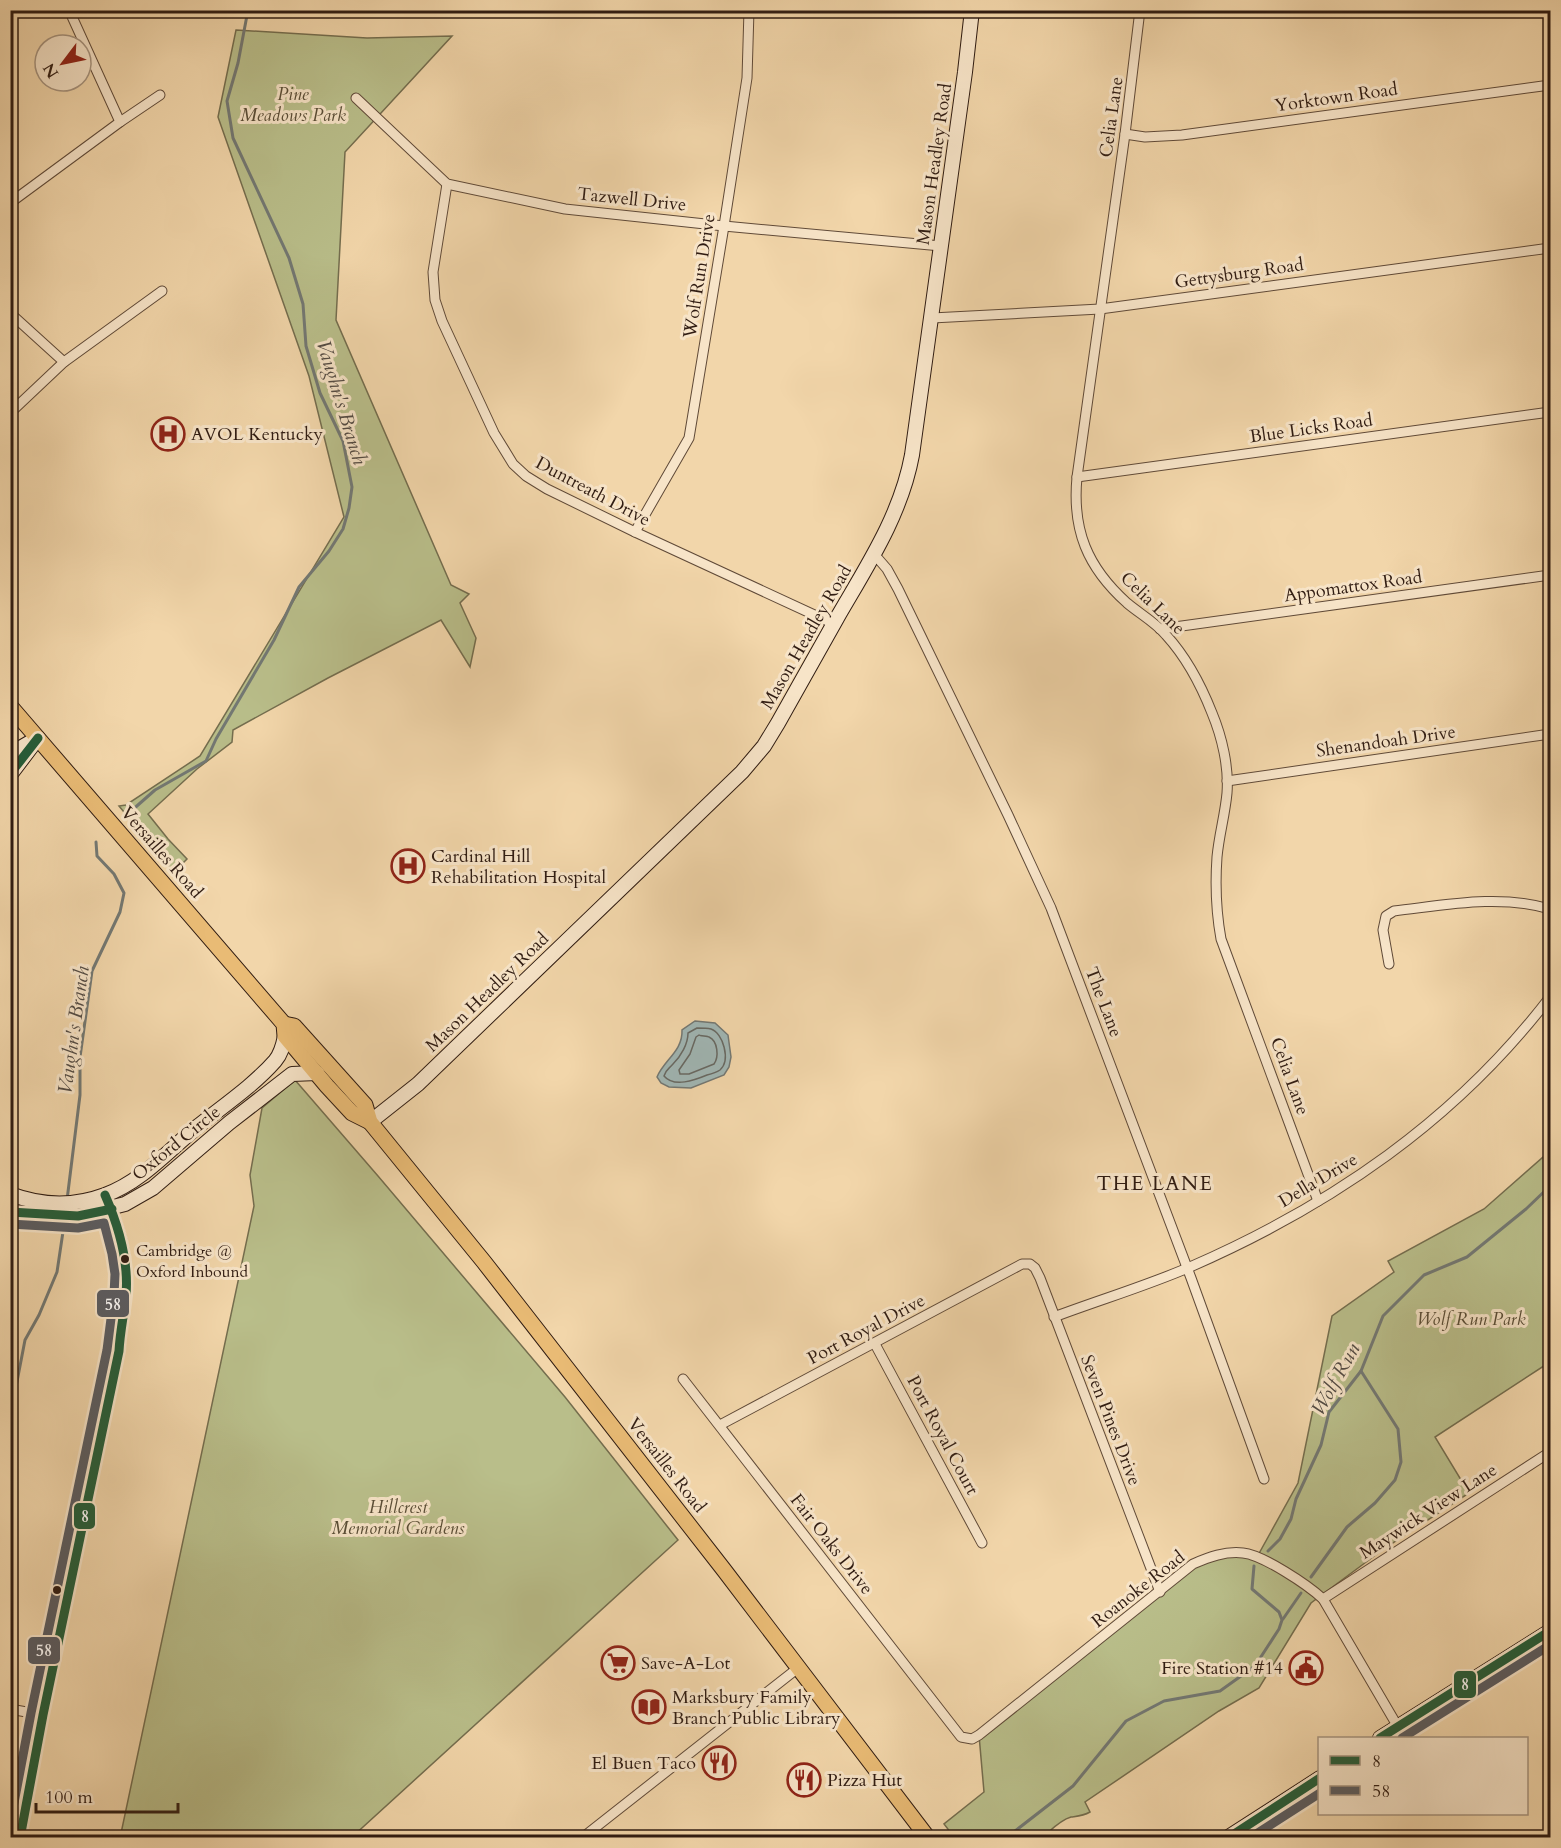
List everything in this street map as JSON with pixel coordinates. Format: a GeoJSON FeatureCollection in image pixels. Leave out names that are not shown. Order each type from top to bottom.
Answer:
{"type":"FeatureCollection","features":[{"type":"Feature","properties":{"kind":"main road","name":"Mason Headley Road"},"geometry":{"type":"LineString","coordinates":[[370,1122],[418,1084],[742,772],[764,746],[778,723],[874,554],[898,506],[908,478],[932,318],[972,10]]}},
{"type":"Feature","properties":{"kind":"main road","name":"Versailles Road"},"geometry":{"type":"LineString","coordinates":[[10,706],[285,1030],[316,1073],[351,1113],[370,1122]]}},
{"type":"Feature","properties":{"kind":"main road"},"geometry":{"type":"LineString","coordinates":[[10,754],[38,738]]}},
{"type":"Feature","properties":{"kind":"main road"},"geometry":{"type":"LineString","coordinates":[[10,775],[38,738]]}},
{"type":"Feature","properties":{"kind":"main road","name":"Versailles Road"},"geometry":{"type":"LineString","coordinates":[[285,1030],[294,1026],[365,1105],[370,1122],[484,1262],[710,1552],[928,1838]]}},
{"type":"Feature","properties":{"kind":"main road","name":"Oxford Circle"},"geometry":{"type":"LineString","coordinates":[[10,1194],[31,1201],[58,1204],[76,1203],[119,1189],[142,1174],[277,1060],[283,1048],[285,1030]]}},
{"type":"Feature","properties":{"kind":"main road","name":"Oxford Circle"},"geometry":{"type":"LineString","coordinates":[[10,1212],[78,1216],[125,1204],[153,1188],[229,1123],[292,1074],[316,1073]]}},
{"type":"Feature","properties":{"kind":"main road"},"geometry":{"type":"LineString","coordinates":[[1382,1737],[1551,1631]]}},
{"type":"Feature","properties":{"kind":"main road"},"geometry":{"type":"LineString","coordinates":[[1227,1838],[1318,1779]]}},
{"type":"Feature","properties":{"kind":"street"},"geometry":{"type":"LineString","coordinates":[[69,10],[120,122]]}},
{"type":"Feature","properties":{"kind":"street","name":"Wolf Run Drive"},"geometry":{"type":"LineString","coordinates":[[635,532],[689,438],[747,78],[749,10]]}},
{"type":"Feature","properties":{"kind":"street","name":"Celia Lane"},"geometry":{"type":"LineString","coordinates":[[1140,10],[1077,477],[1076,517],[1084,545],[1095,566],[1125,601],[1160,629],[1185,660],[1201,686],[1218,727],[1227,781],[1217,855],[1216,884],[1221,939],[1318,1201]]}},
{"type":"Feature","properties":{"kind":"street","name":"Yorktown Road"},"geometry":{"type":"LineString","coordinates":[[1125,134],[1145,137],[1182,135],[1551,85]]}},
{"type":"Feature","properties":{"kind":"street"},"geometry":{"type":"LineString","coordinates":[[10,203],[160,95]]}},
{"type":"Feature","properties":{"kind":"street"},"geometry":{"type":"LineString","coordinates":[[356,98],[447,184]]}},
{"type":"Feature","properties":{"kind":"street","name":"Tazwell Drive"},"geometry":{"type":"LineString","coordinates":[[447,184],[564,209],[941,246]]}},
{"type":"Feature","properties":{"kind":"street","name":"Duntreath Drive"},"geometry":{"type":"LineString","coordinates":[[447,184],[433,272],[434,294],[442,321],[494,433],[513,464],[526,476],[548,489],[834,624]]}},
{"type":"Feature","properties":{"kind":"street","name":"Gettysburg Road"},"geometry":{"type":"LineString","coordinates":[[932,318],[1100,309],[1551,248]]}},
{"type":"Feature","properties":{"kind":"street"},"geometry":{"type":"LineString","coordinates":[[10,413],[64,362],[162,291]]}},
{"type":"Feature","properties":{"kind":"street"},"geometry":{"type":"LineString","coordinates":[[10,313],[64,362]]}},
{"type":"Feature","properties":{"kind":"street","name":"Blue Licks Road"},"geometry":{"type":"LineString","coordinates":[[1077,477],[1551,412]]}},
{"type":"Feature","properties":{"kind":"street","name":"The Lane"},"geometry":{"type":"LineString","coordinates":[[874,554],[887,569],[898,590],[1051,908],[1264,1479]]}},
{"type":"Feature","properties":{"kind":"street","name":"Appomattox Road"},"geometry":{"type":"LineString","coordinates":[[1160,629],[1551,575]]}},
{"type":"Feature","properties":{"kind":"street","name":"Shenandoah Drive"},"geometry":{"type":"LineString","coordinates":[[1227,781],[1551,734]]}},
{"type":"Feature","properties":{"kind":"street"},"geometry":{"type":"LineString","coordinates":[[1389,964],[1383,930],[1386,916],[1394,911],[1489,901],[1528,903],[1551,909]]}},
{"type":"Feature","properties":{"kind":"street","name":"Della Drive"},"geometry":{"type":"LineString","coordinates":[[1054,1317],[1187,1268],[1347,1185],[1437,1117],[1489,1068],[1551,997]]}},
{"type":"Feature","properties":{"kind":"street"},"geometry":{"type":"LineString","coordinates":[[20,1838],[43,1715],[119,1351],[127,1267],[122,1239],[105,1195]]}},
{"type":"Feature","properties":{"kind":"street","name":"Seven Pines Drive"},"geometry":{"type":"LineString","coordinates":[[1027,1263],[1035,1268],[1040,1278],[1160,1592]]}},
{"type":"Feature","properties":{"kind":"street","name":"Port Royal Drive"},"geometry":{"type":"LineString","coordinates":[[720,1425],[1027,1263]]}},
{"type":"Feature","properties":{"kind":"street","name":"Port Royal Court"},"geometry":{"type":"LineString","coordinates":[[874,1344],[982,1543]]}},
{"type":"Feature","properties":{"kind":"street","name":"Fair Oaks Drive"},"geometry":{"type":"LineString","coordinates":[[683,1379],[955,1730]]}},
{"type":"Feature","properties":{"kind":"street","name":"Maywick View Lane"},"geometry":{"type":"LineString","coordinates":[[1323,1599],[1551,1452]]}},
{"type":"Feature","properties":{"kind":"street","name":"Roanoke Road"},"geometry":{"type":"LineString","coordinates":[[955,1730],[966,1739],[979,1735],[1193,1564],[1229,1553],[1252,1555],[1312,1588],[1323,1599],[1398,1727]]}},
{"type":"Feature","properties":{"kind":"street"},"geometry":{"type":"LineString","coordinates":[[582,1838],[798,1668]]}},
{"type":"Feature","properties":{"kind":"street"},"geometry":{"type":"LineString","coordinates":[[10,1709],[43,1715]]}},
{"type":"Feature","properties":{"kind":"green space","name":"Pine Meadows Park"},"geometry":{"type":"Polygon","coordinates":[[[236,30],[367,38],[452,36],[345,152],[336,320],[451,585],[469,594],[460,603],[476,638],[470,667],[441,620],[233,730],[232,742],[197,769],[148,814],[187,859],[174,872],[119,806],[126,805],[200,756],[344,517],[309,376],[218,117],[236,30]]]}},
{"type":"Feature","properties":{"kind":"green space","name":"Hillcrest Memorial Gardens"},"geometry":{"type":"Polygon","coordinates":[[[295,1080],[565,1397],[678,1540],[352,1837],[120,1838],[254,1206],[250,1175],[262,1108],[295,1080]]]}},
{"type":"Feature","properties":{"kind":"green space","name":"Wolf Run Park"},"geometry":{"type":"Polygon","coordinates":[[[1550,1151],[1550,1362],[1435,1437],[1469,1493],[1385,1548],[1311,1603],[1259,1688],[1219,1711],[1085,1802],[1090,1812],[1063,1820],[1043,1837],[954,1837],[944,1824],[984,1792],[979,1735],[1184,1571],[1229,1553],[1257,1557],[1298,1483],[1332,1316],[1394,1272],[1388,1261],[1484,1209],[1550,1151]]]}},
{"type":"Feature","properties":{"kind":"water"},"geometry":{"type":"Polygon","coordinates":[[[695,1021],[715,1023],[728,1035],[731,1057],[729,1067],[724,1075],[691,1088],[669,1087],[661,1083],[657,1077],[680,1044],[682,1030],[695,1021]]]}},
{"type":"Feature","properties":{"kind":"waterway","name":"Vaughn's Branch"},"geometry":{"type":"LineString","coordinates":[[130,812],[155,790],[206,761],[216,739],[274,640],[299,587],[329,551],[343,529],[349,508],[352,487],[343,441],[320,393],[306,346],[303,304],[289,258],[233,138],[227,101],[238,63],[248,10]]}},
{"type":"Feature","properties":{"kind":"waterway","name":"Vaughn's Branch"},"geometry":{"type":"LineString","coordinates":[[67,1200],[80,1095],[80,1057],[92,971],[120,912],[124,893],[114,874],[97,856],[96,842]]}},
{"type":"Feature","properties":{"kind":"waterway","name":"Wolf Run"},"geometry":{"type":"LineString","coordinates":[[1268,1551],[1280,1539],[1291,1519],[1296,1499],[1321,1445],[1329,1412],[1361,1371],[1383,1316],[1424,1275],[1467,1257],[1526,1209],[1550,1186]]}},
{"type":"Feature","properties":{"kind":"waterway","name":"Vaughn's Branch"},"geometry":{"type":"LineString","coordinates":[[10,1418],[25,1340],[39,1315],[57,1272],[64,1225]]}},
{"type":"Feature","properties":{"kind":"waterway"},"geometry":{"type":"LineString","coordinates":[[1311,1577],[1347,1527],[1375,1503],[1395,1480],[1401,1462],[1398,1429],[1361,1371]]}},
{"type":"Feature","properties":{"kind":"waterway","name":"Wolf Run"},"geometry":{"type":"LineString","coordinates":[[1006,1838],[1073,1786],[1126,1721],[1164,1701],[1220,1691],[1255,1666],[1279,1629],[1282,1620],[1279,1612],[1252,1589],[1254,1566]]}},
{"type":"Feature","properties":{"kind":"waterway"},"geometry":{"type":"LineString","coordinates":[[1283,1619],[1301,1593]]}},
{"type":"Feature","properties":{"kind":"transit line","name":"8"},"geometry":{"type":"LineString","coordinates":[[10,774],[38,738]]}},
{"type":"Feature","properties":{"kind":"transit line","name":"8"},"geometry":{"type":"LineString","coordinates":[[20,1838],[43,1715],[119,1351],[126,1295],[126,1269],[119,1231],[105,1195]]}},
{"type":"Feature","properties":{"kind":"transit line","name":"8"},"geometry":{"type":"LineString","coordinates":[[10,1212],[78,1216],[112,1209]]}},
{"type":"Feature","properties":{"kind":"transit line","name":"58"},"geometry":{"type":"LineString","coordinates":[[10,1224],[78,1228],[104,1223],[115,1274],[107,1350],[10,1824]]}},
{"type":"Feature","properties":{"kind":"transit line","name":"8"},"geometry":{"type":"LineString","coordinates":[[1382,1737],[1550,1631]]}},
{"type":"Feature","properties":{"kind":"transit line","name":"58"},"geometry":{"type":"LineString","coordinates":[[1404,1737],[1550,1645]]}},
{"type":"Feature","properties":{"kind":"transit line","name":"8"},"geometry":{"type":"LineString","coordinates":[[1228,1838],[1318,1779]]}},
{"type":"Feature","properties":{"kind":"transit line","name":"58"},"geometry":{"type":"LineString","coordinates":[[1250,1838],[1318,1794]]}},
{"type":"Feature","properties":{"kind":"place","name":"AVOL Kentucky"},"geometry":{"type":"Point","coordinates":[168,434]}},
{"type":"Feature","properties":{"kind":"place","name":"Cardinal Hill Rehabilitation Hospital"},"geometry":{"type":"Point","coordinates":[408,866]}},
{"type":"Feature","properties":{"kind":"place","name":"Cambridge @ Oxford Inbound"},"geometry":{"type":"Point","coordinates":[125,1259]}},
{"type":"Feature","properties":{"kind":"place","name":"Save-A-Lot"},"geometry":{"type":"Point","coordinates":[618,1663]}},
{"type":"Feature","properties":{"kind":"place","name":"Fire Station #14"},"geometry":{"type":"Point","coordinates":[1306,1668]}},
{"type":"Feature","properties":{"kind":"place","name":"Marksbury Family Branch Public Library"},"geometry":{"type":"Point","coordinates":[649,1707]}},
{"type":"Feature","properties":{"kind":"place","name":"El Buen Taco"},"geometry":{"type":"Point","coordinates":[719,1763]}},
{"type":"Feature","properties":{"kind":"place","name":"Pizza Hut"},"geometry":{"type":"Point","coordinates":[804,1780]}},
{"type":"Feature","properties":{"kind":"district","name":"THE LANE"},"geometry":{"type":"Point","coordinates":[1155,1183]}}]}
